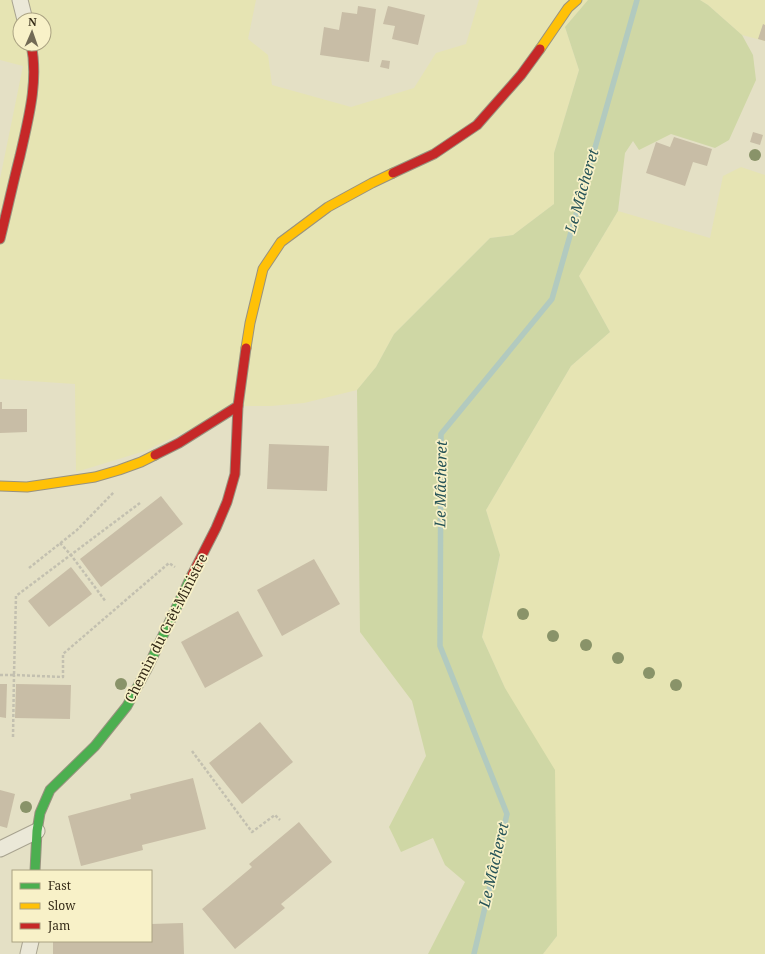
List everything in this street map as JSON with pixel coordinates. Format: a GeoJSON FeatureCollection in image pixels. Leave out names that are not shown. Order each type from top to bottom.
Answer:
{"type":"FeatureCollection","features":[{"type":"Feature","properties":{"kind":"street"},"geometry":{"type":"LineString","coordinates":[[20,0],[23,12]]}},
{"type":"Feature","properties":{"kind":"street","name":"Chemin du Crêt-Ministre"},"geometry":{"type":"LineString","coordinates":[[35,870],[37,831],[40,813],[50,790],[95,746],[127,706],[146,671],[181,596],[228,502],[235,474],[238,406],[250,323],[263,269],[281,242],[328,207],[372,183],[434,154],[477,125],[521,75],[568,8],[577,0]]}},
{"type":"Feature","properties":{"kind":"street"},"geometry":{"type":"LineString","coordinates":[[0,239],[25,132],[32,91],[34,57],[33,52]]}},
{"type":"Feature","properties":{"kind":"street"},"geometry":{"type":"LineString","coordinates":[[0,486],[27,487],[95,477],[119,470],[140,462],[179,443],[238,406]]}},
{"type":"Feature","properties":{"kind":"street"},"geometry":{"type":"LineString","coordinates":[[0,849],[37,831]]}},
{"type":"Feature","properties":{"kind":"street"},"geometry":{"type":"LineString","coordinates":[[28,954],[30,942]]}},
{"type":"Feature","properties":{"kind":"path"},"geometry":{"type":"LineString","coordinates":[[29,568],[78,530],[123,482],[119,470]]}},
{"type":"Feature","properties":{"kind":"path"},"geometry":{"type":"LineString","coordinates":[[13,737],[16,596],[140,503]]}},
{"type":"Feature","properties":{"kind":"path"},"geometry":{"type":"LineString","coordinates":[[60,543],[71,555],[106,602]]}},
{"type":"Feature","properties":{"kind":"path"},"geometry":{"type":"LineString","coordinates":[[0,675],[63,677],[63,654],[169,563],[179,569]]}},
{"type":"Feature","properties":{"kind":"path"},"geometry":{"type":"LineString","coordinates":[[192,751],[252,832],[275,815],[280,820]]}},
{"type":"Feature","properties":{"kind":"shaded area"},"geometry":{"type":"Polygon","coordinates":[[[0,0],[256,0],[248,39],[268,55],[272,85],[351,107],[414,88],[436,53],[466,44],[479,0],[588,0],[565,27],[579,70],[554,153],[554,204],[513,235],[490,238],[394,334],[376,367],[357,390],[304,403],[271,406],[238,406],[145,451],[76,472],[75,384],[0,379],[0,179],[23,66],[0,60],[0,0]]]}},
{"type":"Feature","properties":{"kind":"shaded area"},"geometry":{"type":"Polygon","coordinates":[[[700,0],[765,0],[765,41],[742,35],[708,5],[700,0]]]}},
{"type":"Feature","properties":{"kind":"shaded area"},"geometry":{"type":"Polygon","coordinates":[[[741,167],[765,175],[765,954],[543,954],[557,936],[505,688],[482,637],[500,556],[486,510],[571,366],[610,332],[579,276],[618,211],[710,238],[723,176],[741,167]]]}},
{"type":"Feature","properties":{"kind":"green space"},"geometry":{"type":"Polygon","coordinates":[[[588,0],[700,0],[708,5],[742,35],[753,55],[756,80],[729,140],[715,148],[671,134],[639,150],[633,141],[625,153],[618,211],[579,276],[610,332],[571,366],[486,510],[500,555],[482,637],[505,688],[555,770],[557,936],[543,954],[428,954],[465,882],[445,865],[433,838],[401,852],[389,827],[426,756],[412,701],[360,632],[357,390],[376,367],[394,334],[490,238],[513,235],[554,204],[554,153],[579,70],[565,27],[588,0]]]}},
{"type":"Feature","properties":{"kind":"building"},"geometry":{"type":"Polygon","coordinates":[[[358,6],[376,9],[369,62],[320,55],[324,27],[339,30],[342,12],[357,14],[358,6]]]}},
{"type":"Feature","properties":{"kind":"building"},"geometry":{"type":"Polygon","coordinates":[[[388,6],[425,15],[418,45],[392,39],[395,26],[383,24],[388,6]]]}},
{"type":"Feature","properties":{"kind":"building"},"geometry":{"type":"Polygon","coordinates":[[[763,24],[765,25],[765,41],[758,39],[763,24]]]}},
{"type":"Feature","properties":{"kind":"building"},"geometry":{"type":"Polygon","coordinates":[[[382,60],[390,61],[389,69],[380,67],[382,60]]]}},
{"type":"Feature","properties":{"kind":"building"},"geometry":{"type":"Polygon","coordinates":[[[753,132],[763,135],[760,145],[750,142],[753,132]]]}},
{"type":"Feature","properties":{"kind":"building"},"geometry":{"type":"Polygon","coordinates":[[[674,137],[712,149],[707,166],[693,162],[685,186],[646,173],[656,142],[670,147],[674,137]]]}},
{"type":"Feature","properties":{"kind":"building"},"geometry":{"type":"Polygon","coordinates":[[[0,402],[2,402],[2,409],[27,409],[27,432],[0,433],[0,402]]]}},
{"type":"Feature","properties":{"kind":"building"},"geometry":{"type":"Polygon","coordinates":[[[269,444],[329,446],[327,491],[267,489],[269,444]]]}},
{"type":"Feature","properties":{"kind":"building"},"geometry":{"type":"Polygon","coordinates":[[[161,496],[183,524],[101,587],[80,559],[161,496]]]}},
{"type":"Feature","properties":{"kind":"building"},"geometry":{"type":"Polygon","coordinates":[[[314,559],[340,604],[282,636],[257,590],[314,559]]]}},
{"type":"Feature","properties":{"kind":"building"},"geometry":{"type":"Polygon","coordinates":[[[71,567],[92,594],[49,627],[28,601],[71,567]]]}},
{"type":"Feature","properties":{"kind":"building"},"geometry":{"type":"Polygon","coordinates":[[[238,611],[263,656],[205,688],[181,642],[238,611]]]}},
{"type":"Feature","properties":{"kind":"building"},"geometry":{"type":"Polygon","coordinates":[[[0,684],[7,684],[6,718],[0,717],[0,684]]]}},
{"type":"Feature","properties":{"kind":"building"},"geometry":{"type":"Polygon","coordinates":[[[16,684],[71,685],[70,719],[15,718],[16,684]]]}},
{"type":"Feature","properties":{"kind":"building"},"geometry":{"type":"Polygon","coordinates":[[[260,722],[293,762],[242,804],[209,763],[260,722]]]}},
{"type":"Feature","properties":{"kind":"building"},"geometry":{"type":"Polygon","coordinates":[[[193,778],[206,829],[142,845],[143,850],[81,866],[68,816],[131,799],[130,794],[193,778]]]}},
{"type":"Feature","properties":{"kind":"building"},"geometry":{"type":"Polygon","coordinates":[[[0,790],[15,794],[7,828],[0,826],[0,790]]]}},
{"type":"Feature","properties":{"kind":"building"},"geometry":{"type":"Polygon","coordinates":[[[299,822],[332,862],[281,904],[285,908],[235,949],[202,909],[252,867],[249,864],[299,822]]]}},
{"type":"Feature","properties":{"kind":"building"},"geometry":{"type":"Polygon","coordinates":[[[183,923],[184,954],[53,954],[53,942],[152,942],[152,924],[183,923]]]}},
{"type":"Feature","properties":{"kind":"waterway","name":"Le Mâcheret"},"geometry":{"type":"LineString","coordinates":[[474,954],[507,814],[440,646],[441,434],[552,299],[637,0]]}},
{"type":"Feature","properties":{"kind":"traffic: fast"},"geometry":{"type":"LineString","coordinates":[[35,870],[37,831],[40,813],[50,790],[95,746],[127,706],[146,671],[192,575]]}},
{"type":"Feature","properties":{"kind":"traffic: slow"},"geometry":{"type":"LineString","coordinates":[[540,49],[568,8],[577,0]]}},
{"type":"Feature","properties":{"kind":"traffic: slow"},"geometry":{"type":"LineString","coordinates":[[246,348],[250,323],[263,269],[281,242],[328,207],[393,173]]}},
{"type":"Feature","properties":{"kind":"traffic: slow"},"geometry":{"type":"LineString","coordinates":[[0,486],[27,487],[95,477],[141,462],[155,455]]}},
{"type":"Feature","properties":{"kind":"traffic: jam"},"geometry":{"type":"LineString","coordinates":[[393,173],[434,154],[477,125],[521,75],[540,49]]}},
{"type":"Feature","properties":{"kind":"traffic: jam"},"geometry":{"type":"LineString","coordinates":[[0,239],[32,100],[34,72],[32,52]]}},
{"type":"Feature","properties":{"kind":"traffic: jam"},"geometry":{"type":"LineString","coordinates":[[192,575],[216,528],[227,502],[235,474],[238,406],[246,348]]}},
{"type":"Feature","properties":{"kind":"traffic: jam"},"geometry":{"type":"LineString","coordinates":[[155,455],[179,443],[238,406]]}}]}
